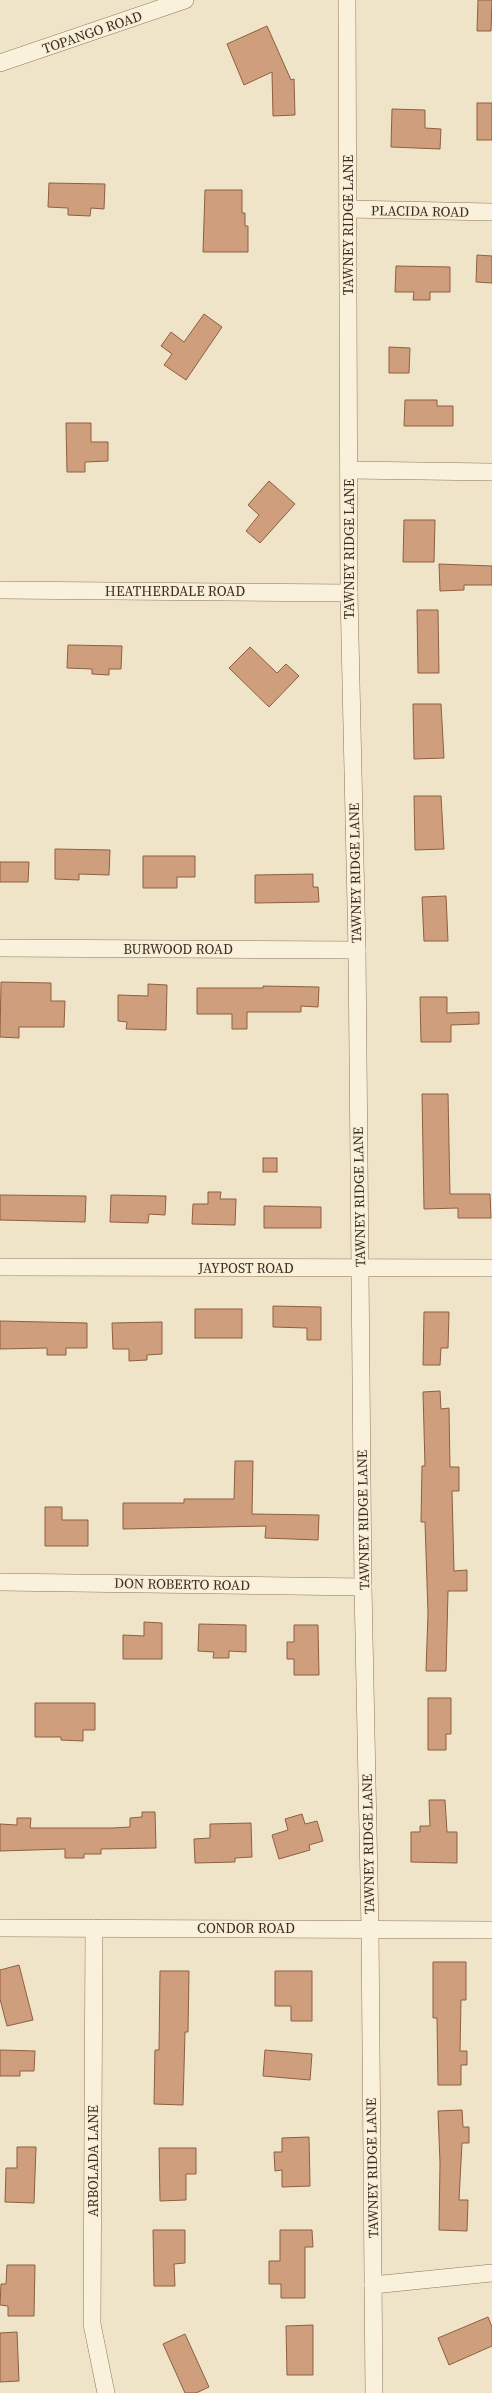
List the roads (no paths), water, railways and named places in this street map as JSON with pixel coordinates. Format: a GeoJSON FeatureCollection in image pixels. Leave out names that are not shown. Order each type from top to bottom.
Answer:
{"type":"FeatureCollection","features":[{"type":"Feature","properties":{"kind":"street","name":"TOPANGO ROAD"},"geometry":{"type":"LineString","coordinates":[[0,63],[185,0]]}},
{"type":"Feature","properties":{"kind":"street","name":"TAWNEY RIDGE LANE"},"geometry":{"type":"LineString","coordinates":[[347,0],[349,593],[357,950],[364,1587],[370,1929],[374,2393]]}},
{"type":"Feature","properties":{"kind":"street","name":"PLACIDA ROAD"},"geometry":{"type":"LineString","coordinates":[[348,210],[492,212]]}},
{"type":"Feature","properties":{"kind":"street"},"geometry":{"type":"LineString","coordinates":[[349,470],[492,472]]}},
{"type":"Feature","properties":{"kind":"street","name":"HEATHERDALE ROAD"},"geometry":{"type":"LineString","coordinates":[[0,590],[349,593]]}},
{"type":"Feature","properties":{"kind":"street","name":"BURWOOD ROAD"},"geometry":{"type":"LineString","coordinates":[[0,948],[357,950]]}},
{"type":"Feature","properties":{"kind":"street","name":"JAYPOST ROAD"},"geometry":{"type":"LineString","coordinates":[[0,1267],[360,1269],[492,1268]]}},
{"type":"Feature","properties":{"kind":"street","name":"DON ROBERTO ROAD"},"geometry":{"type":"LineString","coordinates":[[0,1582],[364,1587]]}},
{"type":"Feature","properties":{"kind":"street","name":"CONDOR ROAD"},"geometry":{"type":"LineString","coordinates":[[0,1928],[492,1930]]}},
{"type":"Feature","properties":{"kind":"street","name":"ARBOLADA LANE"},"geometry":{"type":"LineString","coordinates":[[94,1928],[92,2324],[106,2393]]}},
{"type":"Feature","properties":{"kind":"street"},"geometry":{"type":"LineString","coordinates":[[374,2285],[492,2273]]}}]}
